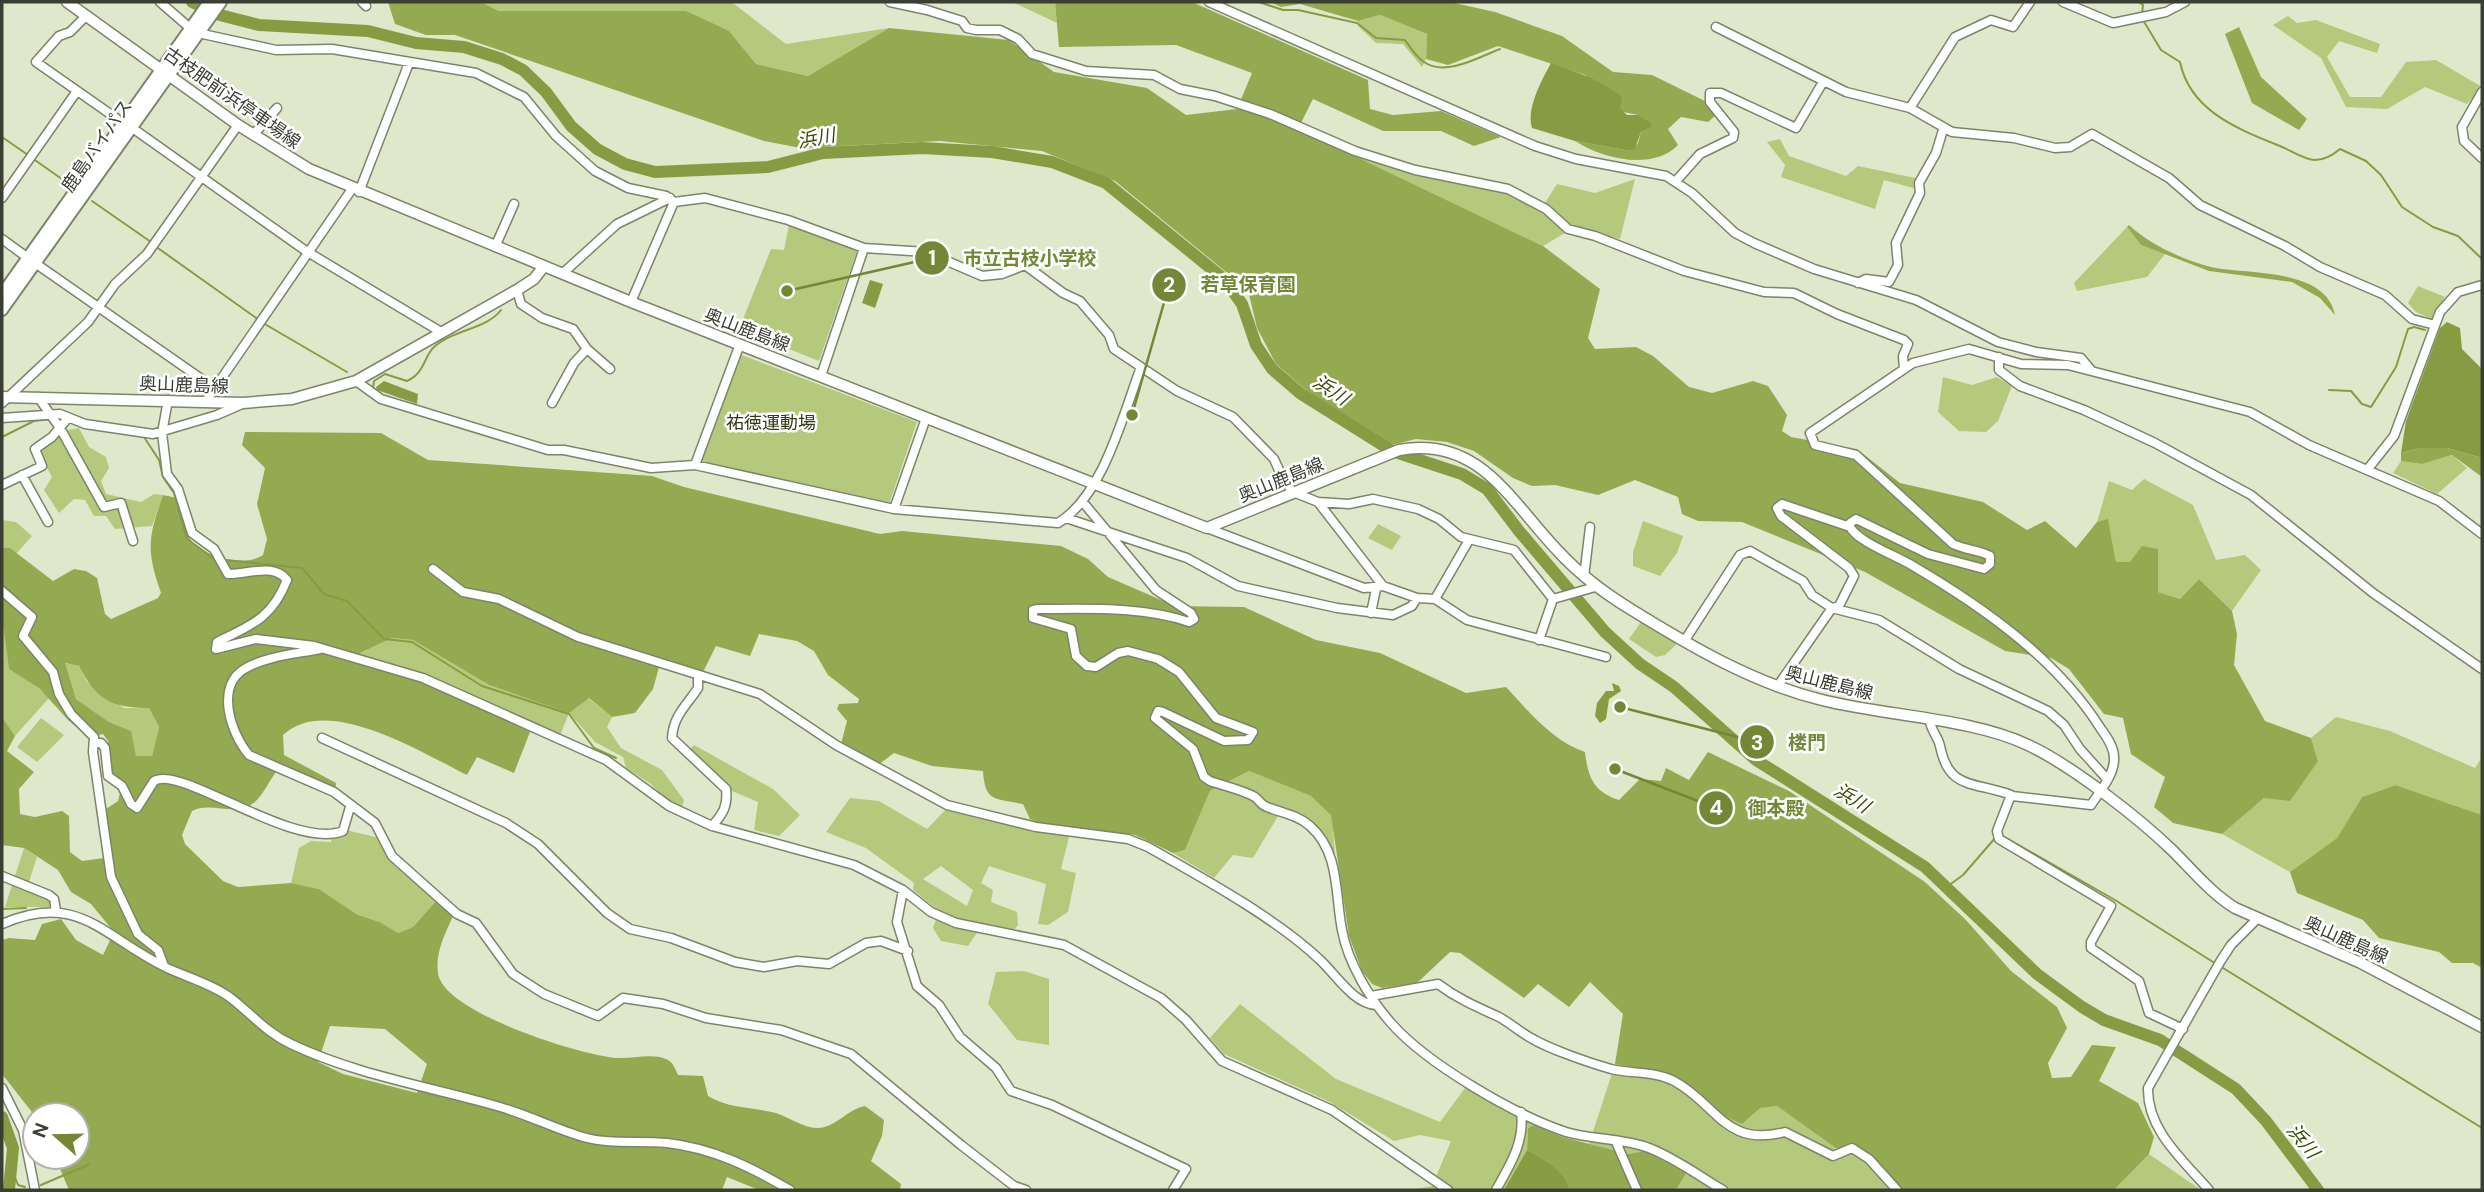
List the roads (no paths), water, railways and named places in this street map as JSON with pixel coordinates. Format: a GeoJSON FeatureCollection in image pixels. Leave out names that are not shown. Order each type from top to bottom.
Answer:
{"type":"FeatureCollection","features":[{"type":"Feature","properties":{"kind":"highway"},"geometry":{"type":"LineString","coordinates":[[196,28],[209,2]]}},
{"type":"Feature","properties":{"kind":"highway","name":"鹿島バイパス"},"geometry":{"type":"LineString","coordinates":[[2,310],[32,260],[165,70],[196,28],[220,2]]}},
{"type":"Feature","properties":{"kind":"highway","name":"鹿島バイパス"},"geometry":{"type":"LineString","coordinates":[[2,295],[32,260],[131,127],[165,70]]}},
{"type":"Feature","properties":{"kind":"main road","name":"古枝肥前浜停車場線"},"geometry":{"type":"LineString","coordinates":[[68,2],[238,125],[309,169],[544,266]]}},
{"type":"Feature","properties":{"kind":"main road","name":"奥山鹿島線"},"geometry":{"type":"LineString","coordinates":[[4,399],[38,397],[243,403],[292,399],[356,381],[534,279],[544,266],[1207,528],[1399,450],[1429,448],[1461,455],[1480,466],[1595,587],[1734,669],[1777,687],[1824,701],[2006,735],[2052,758],[2149,830],[2221,899],[2257,919],[2361,962],[2482,1027]]}},
{"type":"Feature","properties":{"kind":"street"},"geometry":{"type":"LineString","coordinates":[[160,2],[196,28],[276,50],[324,49],[466,71],[524,97],[556,136],[595,171],[628,188],[672,200],[705,198],[788,220],[864,248],[926,252],[991,277],[1024,265],[1062,293],[1080,301],[1109,335],[1114,349],[1177,391],[1233,417],[1274,459],[1283,479],[1293,492],[1318,502],[1349,504],[1373,499],[1418,509],[1469,540],[1514,550],[1557,598]]}},
{"type":"Feature","properties":{"kind":"street"},"geometry":{"type":"LineString","coordinates":[[890,2],[927,9],[962,21],[967,28],[1000,30],[1018,38],[1032,54],[1086,71],[1154,75],[1180,89],[1215,96],[1270,114],[1367,155],[1415,170],[1508,189],[1546,209],[1569,229],[1595,236],[1684,271],[1764,292],[1794,293],[1837,314],[1904,340],[1908,344],[1903,356],[1904,369]]}},
{"type":"Feature","properties":{"kind":"street"},"geometry":{"type":"LineString","coordinates":[[1209,2],[1535,146],[1576,159],[1652,171],[1676,181],[1716,218],[1745,238],[1814,269],[1916,300],[1998,342],[2020,349],[2081,358],[2091,370]]}},
{"type":"Feature","properties":{"kind":"street"},"geometry":{"type":"LineString","coordinates":[[1910,108],[1955,37],[1991,20],[2012,27],[2030,2]]}},
{"type":"Feature","properties":{"kind":"street"},"geometry":{"type":"LineString","coordinates":[[2063,2],[2113,23],[2166,12],[2185,2]]}},
{"type":"Feature","properties":{"kind":"street"},"geometry":{"type":"LineString","coordinates":[[86,16],[70,32],[59,36],[36,62],[116,118]]}},
{"type":"Feature","properties":{"kind":"street"},"geometry":{"type":"LineString","coordinates":[[1716,27],[1823,82],[1873,101],[1910,108],[1943,130],[2014,138],[2055,148],[2070,147],[2092,134],[2169,178],[2200,205],[2285,246],[2320,268],[2385,295],[2412,319],[2435,325]]}},
{"type":"Feature","properties":{"kind":"street"},"geometry":{"type":"LineString","coordinates":[[205,401],[306,251],[355,190],[409,63]]}},
{"type":"Feature","properties":{"kind":"street"},"geometry":{"type":"LineString","coordinates":[[1676,181],[1700,154],[1733,138],[1734,132],[1710,102],[1710,93],[1721,93],[1796,128],[1823,82]]}},
{"type":"Feature","properties":{"kind":"street"},"geometry":{"type":"LineString","coordinates":[[2,198],[77,91]]}},
{"type":"Feature","properties":{"kind":"street"},"geometry":{"type":"LineString","coordinates":[[2482,92],[2462,127],[2464,141],[2482,158]]}},
{"type":"Feature","properties":{"kind":"street"},"geometry":{"type":"LineString","coordinates":[[253,135],[277,108]]}},
{"type":"Feature","properties":{"kind":"street"},"geometry":{"type":"LineString","coordinates":[[4,399],[88,323],[115,284],[153,245],[238,125]]}},
{"type":"Feature","properties":{"kind":"street"},"geometry":{"type":"LineString","coordinates":[[131,127],[306,251],[441,332]]}},
{"type":"Feature","properties":{"kind":"street"},"geometry":{"type":"LineString","coordinates":[[1858,283],[1866,279],[1889,282],[1898,265],[1896,243],[1913,211],[1920,193],[1919,183],[1936,153],[1943,130]]}},
{"type":"Feature","properties":{"kind":"street"},"geometry":{"type":"LineString","coordinates":[[562,274],[617,224],[672,200]]}},
{"type":"Feature","properties":{"kind":"street"},"geometry":{"type":"LineString","coordinates":[[631,302],[672,200]]}},
{"type":"Feature","properties":{"kind":"street"},"geometry":{"type":"LineString","coordinates":[[495,247],[514,204]]}},
{"type":"Feature","properties":{"kind":"street"},"geometry":{"type":"LineString","coordinates":[[2,239],[213,387]]}},
{"type":"Feature","properties":{"kind":"street"},"geometry":{"type":"LineString","coordinates":[[821,376],[864,248]]}},
{"type":"Feature","properties":{"kind":"street"},"geometry":{"type":"LineString","coordinates":[[2367,470],[2394,436],[2435,325],[2449,300],[2458,292],[2482,285]]}},
{"type":"Feature","properties":{"kind":"street"},"geometry":{"type":"LineString","coordinates":[[517,289],[521,304],[542,318],[573,329],[587,349],[610,369]]}},
{"type":"Feature","properties":{"kind":"street"},"geometry":{"type":"LineString","coordinates":[[695,465],[740,344]]}},
{"type":"Feature","properties":{"kind":"street"},"geometry":{"type":"LineString","coordinates":[[552,403],[573,363],[587,349]]}},
{"type":"Feature","properties":{"kind":"street"},"geometry":{"type":"LineString","coordinates":[[1850,527],[1850,523],[1856,519],[1938,558],[1980,569],[1990,564],[1990,556],[1984,552],[1971,553],[1953,544],[1856,455],[1815,445],[1810,433],[1904,369],[1961,349],[2036,366],[2068,365],[2091,370],[2249,412],[2291,436],[2439,502],[2482,534]]}},
{"type":"Feature","properties":{"kind":"street"},"geometry":{"type":"LineString","coordinates":[[1999,356],[1999,370],[2020,386],[2084,410],[2155,443],[2251,495],[2373,593],[2482,669]]}},
{"type":"Feature","properties":{"kind":"street"},"geometry":{"type":"LineString","coordinates":[[356,381],[381,399],[539,447],[651,468],[695,465],[894,509],[1058,523],[1082,501],[1094,484],[1141,367]]}},
{"type":"Feature","properties":{"kind":"street"},"geometry":{"type":"LineString","coordinates":[[38,397],[59,420],[104,507],[121,503],[133,541]]}},
{"type":"Feature","properties":{"kind":"street"},"geometry":{"type":"LineString","coordinates":[[167,400],[162,433],[167,474],[178,489],[192,533],[214,550],[228,574],[257,569],[283,575],[287,580],[275,606],[258,622],[217,642],[216,649],[256,639],[320,649],[423,678],[493,712],[606,760],[669,806],[712,826],[734,835],[834,858],[903,890],[931,912],[957,923],[1064,945],[1115,971],[1175,1009],[1223,1061],[1332,1110],[1447,1190]]}},
{"type":"Feature","properties":{"kind":"street"},"geometry":{"type":"LineString","coordinates":[[2,418],[59,420],[153,434],[243,403]]}},
{"type":"Feature","properties":{"kind":"street"},"geometry":{"type":"LineString","coordinates":[[894,509],[926,418]]}},
{"type":"Feature","properties":{"kind":"street"},"geometry":{"type":"LineString","coordinates":[[2,485],[42,466],[35,449],[59,420]]}},
{"type":"Feature","properties":{"kind":"street"},"geometry":{"type":"LineString","coordinates":[[22,475],[48,522]]}},
{"type":"Feature","properties":{"kind":"street"},"geometry":{"type":"LineString","coordinates":[[1082,501],[1156,590],[1191,613],[1193,621],[1103,609],[1038,609],[1033,610],[1033,618],[1071,629],[1076,656],[1087,666],[1096,667],[1118,653],[1128,651],[1172,666],[1216,718],[1253,732],[1248,740],[1224,741],[1163,712],[1156,713],[1157,722],[1193,749],[1204,777],[1255,797],[1263,806],[1294,816],[1311,827],[1322,840],[1329,854],[1337,884],[1342,932],[1356,969],[1376,1005],[1392,1025],[1423,1052],[1521,1112],[1568,1133],[1647,1147],[1723,1190]]}},
{"type":"Feature","properties":{"kind":"street"},"geometry":{"type":"LineString","coordinates":[[1318,502],[1379,587]]}},
{"type":"Feature","properties":{"kind":"street"},"geometry":{"type":"LineString","coordinates":[[1777,687],[1832,608],[1839,606],[1854,576],[1849,568],[1780,516],[1777,509],[1787,505],[1850,527],[1857,535],[1914,566],[2013,634],[2068,684],[2092,714],[2114,752],[2113,766],[2099,793],[2089,805],[2012,796],[1956,779],[1950,774],[1943,764],[1941,746],[1931,729],[1930,721]]}},
{"type":"Feature","properties":{"kind":"street"},"geometry":{"type":"LineString","coordinates":[[1066,518],[1187,558],[1238,586],[1371,613],[1400,614],[1412,606],[1417,598]]}},
{"type":"Feature","properties":{"kind":"street"},"geometry":{"type":"LineString","coordinates":[[1584,578],[1590,527]]}},
{"type":"Feature","properties":{"kind":"street"},"geometry":{"type":"LineString","coordinates":[[1207,528],[1331,576],[1417,598],[1435,599],[1467,620],[1606,657]]}},
{"type":"Feature","properties":{"kind":"street"},"geometry":{"type":"LineString","coordinates":[[1435,599],[1469,540]]}},
{"type":"Feature","properties":{"kind":"street"},"geometry":{"type":"LineString","coordinates":[[1685,640],[1741,555],[1750,551],[1803,581],[1812,595],[1832,608],[1879,620],[1959,669],[2048,711],[2064,725],[2080,749],[2107,779]]}},
{"type":"Feature","properties":{"kind":"street"},"geometry":{"type":"LineString","coordinates":[[433,569],[463,592],[499,599],[578,637],[760,694],[836,745],[947,805],[1024,825],[1128,839],[1147,847],[1290,937],[1317,957],[1360,1000],[1376,1005]]}},
{"type":"Feature","properties":{"kind":"street"},"geometry":{"type":"LineString","coordinates":[[1371,613],[1379,587]]}},
{"type":"Feature","properties":{"kind":"street"},"geometry":{"type":"LineString","coordinates":[[1539,640],[1557,598],[1580,589],[1595,587]]}},
{"type":"Feature","properties":{"kind":"street"},"geometry":{"type":"LineString","coordinates":[[2,591],[32,617],[23,636],[53,672],[59,694],[71,713],[91,733],[95,743],[93,752],[111,877],[138,934],[158,950],[164,966]]}},
{"type":"Feature","properties":{"kind":"street"},"geometry":{"type":"LineString","coordinates":[[320,649],[243,669],[236,679],[228,701],[228,712],[233,728],[249,755],[334,792],[379,827],[392,856],[457,914],[481,929],[513,974],[544,994],[598,1016],[623,998],[663,1004],[706,1018],[781,1030],[851,1054],[961,1145],[1014,1185],[1026,1190]]}},
{"type":"Feature","properties":{"kind":"street"},"geometry":{"type":"LineString","coordinates":[[698,676],[698,688],[685,702],[673,729],[672,738],[726,789],[727,801],[723,814],[712,826]]}},
{"type":"Feature","properties":{"kind":"street"},"geometry":{"type":"LineString","coordinates":[[322,738],[506,822],[538,845],[607,913],[630,929],[671,938],[735,962],[764,967],[797,961],[829,964],[866,943],[881,940],[908,951]]}},
{"type":"Feature","properties":{"kind":"street"},"geometry":{"type":"LineString","coordinates":[[95,743],[102,743],[105,748],[108,776],[122,786],[131,804],[137,808],[154,781],[164,777],[196,787],[239,809],[290,827],[326,834],[343,831],[350,807]]}},
{"type":"Feature","properties":{"kind":"street"},"geometry":{"type":"LineString","coordinates":[[2012,796],[1997,836],[2111,906],[2091,942],[2091,947],[2138,981],[2149,1013],[2182,1030]]}},
{"type":"Feature","properties":{"kind":"street"},"geometry":{"type":"LineString","coordinates":[[2,876],[49,895],[54,899],[56,911]]}},
{"type":"Feature","properties":{"kind":"street"},"geometry":{"type":"LineString","coordinates":[[903,890],[897,922],[917,986],[939,1005],[960,1037],[996,1068],[1011,1091],[1052,1105],[1186,1168],[1172,1190]]}},
{"type":"Feature","properties":{"kind":"street"},"geometry":{"type":"LineString","coordinates":[[2,924],[23,915],[56,911],[77,916],[164,966],[229,997],[265,1030],[291,1044],[347,1066],[527,1115],[584,1138],[617,1143],[666,1143],[708,1150],[758,1171],[790,1190]]}},
{"type":"Feature","properties":{"kind":"street"},"geometry":{"type":"LineString","coordinates":[[2208,1190],[2152,1120],[2147,1104],[2148,1088],[2231,945],[2257,919]]}},
{"type":"Feature","properties":{"kind":"street"},"geometry":{"type":"LineString","coordinates":[[1371,996],[1438,984],[1461,1001],[1502,1019],[1534,1041],[1609,1068],[1660,1076],[1674,1081],[1721,1121],[1749,1135],[1764,1138],[1785,1132],[1833,1156],[1852,1148],[1861,1152],[1897,1190]]}},
{"type":"Feature","properties":{"kind":"street"},"geometry":{"type":"LineString","coordinates":[[2,1088],[23,1130],[35,1190]]}},
{"type":"Feature","properties":{"kind":"street"},"geometry":{"type":"LineString","coordinates":[[1496,1190],[1513,1160],[1524,1130],[1521,1112]]}},
{"type":"Feature","properties":{"kind":"street"},"geometry":{"type":"LineString","coordinates":[[1616,1142],[1637,1190]]}},
{"type":"Feature","properties":{"kind":"waterway"},"geometry":{"type":"LineString","coordinates":[[181,2],[192,2]]}},
{"type":"Feature","properties":{"kind":"waterway","name":"浜川"},"geometry":{"type":"LineString","coordinates":[[192,2],[216,14],[259,25],[368,31],[416,43],[464,47],[502,59],[523,70],[546,92],[571,126],[597,149],[625,164],[655,172],[768,167],[823,153],[922,148],[992,152],[1052,162],[1106,183],[1224,279],[1242,304],[1256,345],[1272,369],[1301,394],[1392,451],[1462,474],[1487,489],[1605,632],[1640,664],[1674,687],[1756,760],[1925,867],[2037,974],[2082,1007],[2104,1020],[2160,1040],[2236,1089],[2266,1121],[2318,1190]]}},
{"type":"Feature","properties":{"kind":"waterway"},"geometry":{"type":"LineString","coordinates":[[1259,2],[1283,10],[1298,10],[1357,23],[1376,38],[1405,40],[1418,57],[1433,66],[1452,67],[1500,49]]}},
{"type":"Feature","properties":{"kind":"waterway"},"geometry":{"type":"LineString","coordinates":[[2139,2],[2143,5],[2142,15]]}},
{"type":"Feature","properties":{"kind":"waterway"},"geometry":{"type":"LineString","coordinates":[[2143,20],[2161,50],[2180,62],[2185,79],[2194,93],[2218,116],[2248,133],[2307,158],[2322,159],[2340,149],[2366,161],[2381,175],[2402,207],[2433,227],[2458,236],[2482,259]]}},
{"type":"Feature","properties":{"kind":"waterway"},"geometry":{"type":"LineString","coordinates":[[2,137],[28,155]]}},
{"type":"Feature","properties":{"kind":"waterway"},"geometry":{"type":"LineString","coordinates":[[32,158],[69,184]]}},
{"type":"Feature","properties":{"kind":"waterway"},"geometry":{"type":"LineString","coordinates":[[92,201],[151,242]]}},
{"type":"Feature","properties":{"kind":"waterway"},"geometry":{"type":"LineString","coordinates":[[155,246],[259,320]]}},
{"type":"Feature","properties":{"kind":"waterway"},"geometry":{"type":"LineString","coordinates":[[373,388],[374,381],[385,374],[407,381],[413,378],[441,341],[487,321],[501,310]]}},
{"type":"Feature","properties":{"kind":"waterway"},"geometry":{"type":"LineString","coordinates":[[263,323],[347,372]]}},
{"type":"Feature","properties":{"kind":"waterway"},"geometry":{"type":"LineString","coordinates":[[2329,390],[2351,391],[2362,404],[2371,407],[2396,367],[2408,329],[2414,327],[2425,330]]}},
{"type":"Feature","properties":{"kind":"waterway"},"geometry":{"type":"LineString","coordinates":[[2,437],[34,421],[51,419]]}},
{"type":"Feature","properties":{"kind":"waterway"},"geometry":{"type":"LineString","coordinates":[[144,437],[159,460],[163,477],[174,493],[187,539],[216,560]]}},
{"type":"Feature","properties":{"kind":"waterway"},"geometry":{"type":"LineString","coordinates":[[226,560],[302,568],[324,594],[347,601],[384,639],[412,642],[482,686],[569,714],[594,748],[616,758]]}},
{"type":"Feature","properties":{"kind":"waterway"},"geometry":{"type":"LineString","coordinates":[[2001,835],[2115,900],[2213,962]]}},
{"type":"Feature","properties":{"kind":"waterway"},"geometry":{"type":"LineString","coordinates":[[1948,886],[1963,875],[1996,837]]}},
{"type":"Feature","properties":{"kind":"waterway"},"geometry":{"type":"LineString","coordinates":[[2,909],[26,908]]}},
{"type":"Feature","properties":{"kind":"waterway"},"geometry":{"type":"LineString","coordinates":[[2223,968],[2482,1128]]}},
{"type":"Feature","properties":{"kind":"waterway"},"geometry":{"type":"LineString","coordinates":[[2,1117],[13,1148],[9,1190]]}},
{"type":"Feature","properties":{"kind":"waterway"},"geometry":{"type":"LineString","coordinates":[[41,1185],[74,1171]]}},
{"type":"Feature","properties":{"kind":"waterway"},"geometry":{"type":"LineString","coordinates":[[13,1172],[18,1185],[25,1187]]}},
{"type":"Feature","properties":{"kind":"place","name":"市立古枝小学校"},"geometry":{"type":"Point","coordinates":[787,291]}},
{"type":"Feature","properties":{"kind":"place","name":"若草保育園"},"geometry":{"type":"Point","coordinates":[1132,415]}},
{"type":"Feature","properties":{"kind":"place","name":"楼門"},"geometry":{"type":"Point","coordinates":[1620,707]}},
{"type":"Feature","properties":{"kind":"place","name":"御本殿"},"geometry":{"type":"Point","coordinates":[1615,769]}},
{"type":"Feature","properties":{"kind":"park label","name":"祐徳運動場"},"geometry":{"type":"Point","coordinates":[771,423]}}]}
